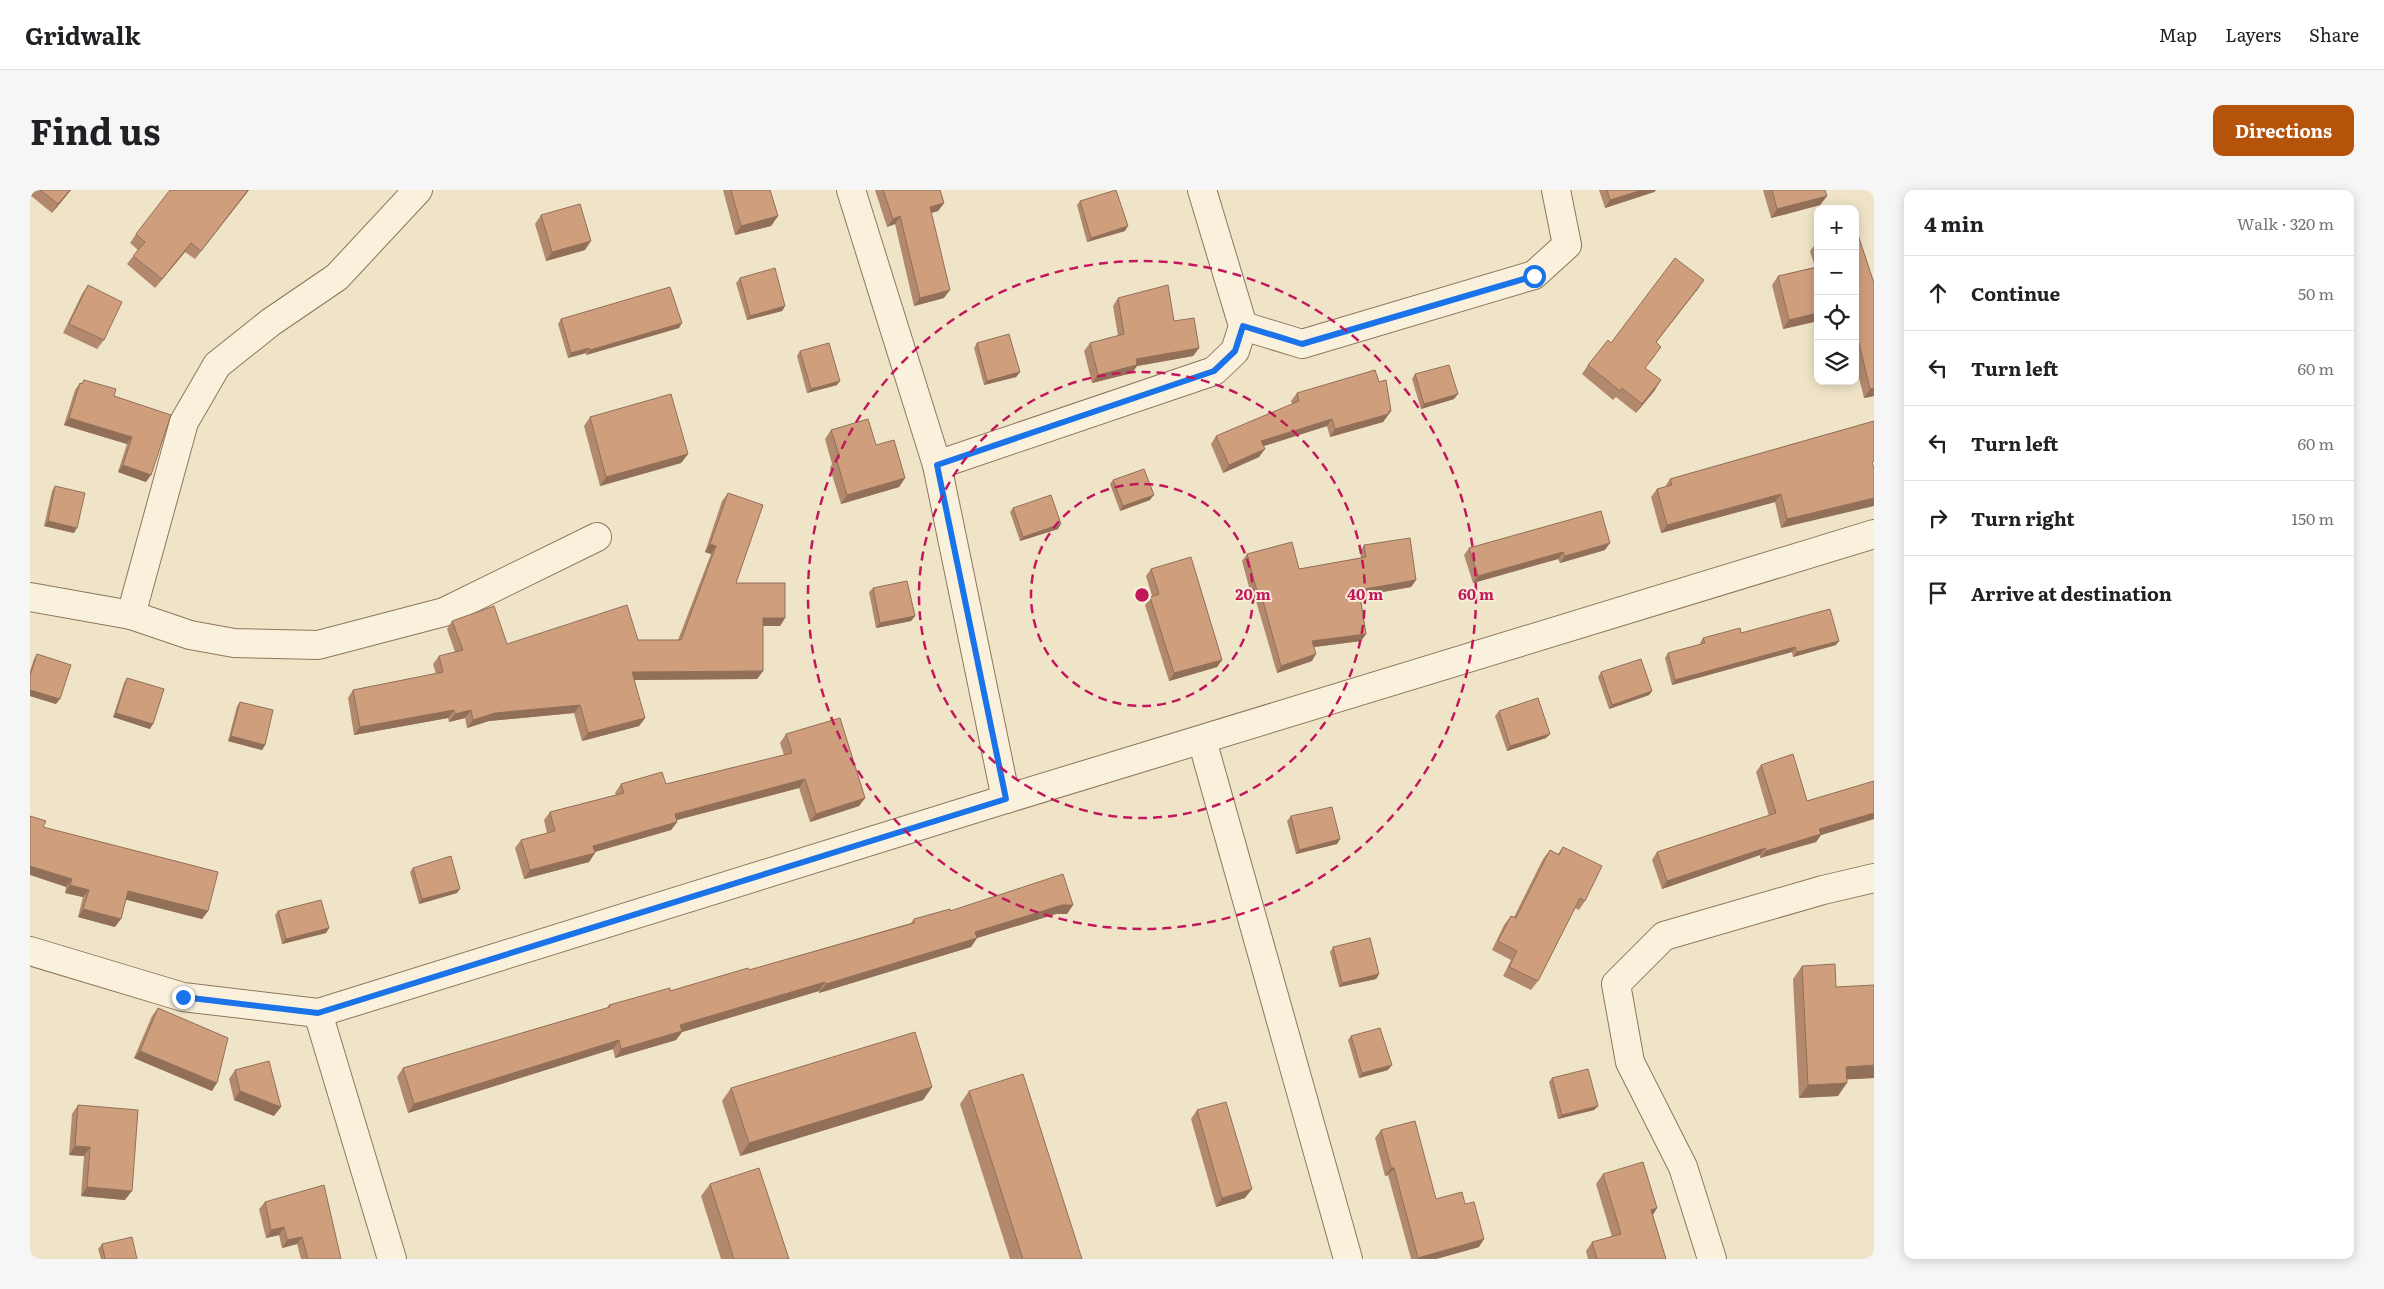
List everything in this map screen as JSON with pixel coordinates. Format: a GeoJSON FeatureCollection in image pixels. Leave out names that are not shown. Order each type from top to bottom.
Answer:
{"type":"FeatureCollection","features":[{"type":"Feature","properties":{"kind":"street"},"geometry":{"type":"LineString","coordinates":[[132,615],[184,422],[217,366],[271,322],[337,277],[418,190]]}},
{"type":"Feature","properties":{"kind":"street"},"geometry":{"type":"LineString","coordinates":[[851,190],[937,465],[1006,799]]}},
{"type":"Feature","properties":{"kind":"street"},"geometry":{"type":"LineString","coordinates":[[937,465],[1214,371],[1235,351],[1243,326],[1202,190]]}},
{"type":"Feature","properties":{"kind":"street"},"geometry":{"type":"LineString","coordinates":[[1243,326],[1302,344],[1534,276],[1567,245],[1556,190]]}},
{"type":"Feature","properties":{"kind":"street"},"geometry":{"type":"LineString","coordinates":[[30,951],[183,997],[318,1013],[1006,799],[1874,534]]}},
{"type":"Feature","properties":{"kind":"street"},"geometry":{"type":"LineString","coordinates":[[30,597],[132,615],[190,636],[234,644],[318,645],[444,612],[597,537]]}},
{"type":"Feature","properties":{"kind":"street"},"geometry":{"type":"LineString","coordinates":[[1202,740],[1348,1259]]}},
{"type":"Feature","properties":{"kind":"street"},"geometry":{"type":"LineString","coordinates":[[1712,1259],[1683,1168],[1630,1062],[1616,984],[1664,936],[1823,890],[1874,878]]}},
{"type":"Feature","properties":{"kind":"street"},"geometry":{"type":"LineString","coordinates":[[318,1013],[392,1259]]}},
{"type":"Feature","properties":{"kind":"building"},"geometry":{"type":"Polygon","coordinates":[[[40,190],[70,190],[58,204],[40,190]]]}},
{"type":"Feature","properties":{"kind":"building"},"geometry":{"type":"Polygon","coordinates":[[[170,190],[248,190],[201,251],[191,243],[162,279],[133,256],[145,242],[136,234],[170,190]]]}},
{"type":"Feature","properties":{"kind":"building"},"geometry":{"type":"Polygon","coordinates":[[[731,190],[770,190],[778,216],[741,226],[731,190]]]}},
{"type":"Feature","properties":{"kind":"building"},"geometry":{"type":"Polygon","coordinates":[[[883,190],[940,190],[944,203],[930,207],[950,290],[920,298],[900,216],[893,219],[883,190]]]}},
{"type":"Feature","properties":{"kind":"building"},"geometry":{"type":"Polygon","coordinates":[[[1116,190],[1128,226],[1091,238],[1080,201],[1116,190]]]}},
{"type":"Feature","properties":{"kind":"building"},"geometry":{"type":"Polygon","coordinates":[[[1607,190],[1642,190],[1610,200],[1607,190]]]}},
{"type":"Feature","properties":{"kind":"building"},"geometry":{"type":"Polygon","coordinates":[[[1772,190],[1825,190],[1827,196],[1777,209],[1772,190]]]}},
{"type":"Feature","properties":{"kind":"building"},"geometry":{"type":"Polygon","coordinates":[[[580,204],[591,241],[552,252],[541,215],[580,204]]]}},
{"type":"Feature","properties":{"kind":"building"},"geometry":{"type":"Polygon","coordinates":[[[1859,238],[1874,283],[1874,388],[1870,389],[1859,344],[1859,238]]]}},
{"type":"Feature","properties":{"kind":"building"},"geometry":{"type":"Polygon","coordinates":[[[1675,258],[1704,280],[1656,342],[1661,347],[1645,368],[1661,380],[1642,404],[1622,388],[1620,391],[1588,365],[1608,340],[1611,343],[1675,258]]]}},
{"type":"Feature","properties":{"kind":"building"},"geometry":{"type":"Polygon","coordinates":[[[775,268],[785,306],[750,316],[740,278],[775,268]]]}},
{"type":"Feature","properties":{"kind":"building"},"geometry":{"type":"Polygon","coordinates":[[[1814,268],[1814,314],[1789,320],[1778,276],[1814,268]]]}},
{"type":"Feature","properties":{"kind":"building"},"geometry":{"type":"Polygon","coordinates":[[[88,285],[122,302],[104,340],[69,324],[88,285]]]}},
{"type":"Feature","properties":{"kind":"building"},"geometry":{"type":"Polygon","coordinates":[[[1168,285],[1174,321],[1194,318],[1199,348],[1136,359],[1137,365],[1098,375],[1090,343],[1124,334],[1118,298],[1168,285]]]}},
{"type":"Feature","properties":{"kind":"building"},"geometry":{"type":"Polygon","coordinates":[[[670,287],[682,323],[590,350],[589,348],[571,353],[561,319],[670,287]]]}},
{"type":"Feature","properties":{"kind":"building"},"geometry":{"type":"Polygon","coordinates":[[[1009,334],[1020,372],[987,381],[977,343],[1009,334]]]}},
{"type":"Feature","properties":{"kind":"building"},"geometry":{"type":"Polygon","coordinates":[[[829,343],[840,381],[811,389],[800,351],[829,343]]]}},
{"type":"Feature","properties":{"kind":"building"},"geometry":{"type":"Polygon","coordinates":[[[1449,365],[1458,394],[1424,404],[1415,374],[1449,365]]]}},
{"type":"Feature","properties":{"kind":"building"},"geometry":{"type":"Polygon","coordinates":[[[1375,370],[1379,382],[1386,380],[1391,411],[1388,412],[1389,414],[1335,429],[1332,419],[1261,441],[1265,449],[1229,465],[1216,436],[1299,401],[1297,393],[1375,370]]]}},
{"type":"Feature","properties":{"kind":"building"},"geometry":{"type":"Polygon","coordinates":[[[84,380],[116,389],[114,396],[171,415],[151,475],[123,465],[132,437],[69,418],[80,383],[82,384],[84,380]]]}},
{"type":"Feature","properties":{"kind":"building"},"geometry":{"type":"Polygon","coordinates":[[[671,394],[688,454],[606,477],[590,417],[671,394]]]}},
{"type":"Feature","properties":{"kind":"building"},"geometry":{"type":"Polygon","coordinates":[[[868,419],[876,445],[894,440],[905,478],[847,495],[836,458],[840,458],[831,430],[868,419]]]}},
{"type":"Feature","properties":{"kind":"building"},"geometry":{"type":"Polygon","coordinates":[[[1874,421],[1874,461],[1872,462],[1874,469],[1874,498],[1787,519],[1781,494],[1667,525],[1657,489],[1672,485],[1670,479],[1874,421]]]}},
{"type":"Feature","properties":{"kind":"building"},"geometry":{"type":"Polygon","coordinates":[[[1144,469],[1154,495],[1123,506],[1113,480],[1144,469]]]}},
{"type":"Feature","properties":{"kind":"building"},"geometry":{"type":"Polygon","coordinates":[[[55,486],[85,493],[77,528],[48,521],[55,486]]]}},
{"type":"Feature","properties":{"kind":"building"},"geometry":{"type":"Polygon","coordinates":[[[728,493],[763,505],[736,583],[785,583],[785,618],[763,618],[763,671],[632,672],[645,718],[588,733],[580,705],[495,713],[473,720],[471,710],[455,714],[454,710],[360,727],[353,690],[443,672],[439,656],[463,650],[452,621],[494,606],[507,644],[627,605],[638,640],[681,640],[716,546],[710,544],[728,493]]]}},
{"type":"Feature","properties":{"kind":"building"},"geometry":{"type":"Polygon","coordinates":[[[1051,495],[1061,524],[1023,537],[1013,508],[1051,495]]]}},
{"type":"Feature","properties":{"kind":"building"},"geometry":{"type":"Polygon","coordinates":[[[1601,511],[1610,543],[1565,556],[1563,552],[1478,576],[1469,548],[1601,511]]]}},
{"type":"Feature","properties":{"kind":"building"},"geometry":{"type":"Polygon","coordinates":[[[1410,538],[1416,580],[1359,590],[1366,634],[1312,641],[1316,654],[1281,666],[1261,594],[1258,595],[1247,554],[1292,542],[1299,569],[1366,557],[1364,545],[1410,538]]]}},
{"type":"Feature","properties":{"kind":"building"},"geometry":{"type":"Polygon","coordinates":[[[1191,557],[1222,660],[1174,673],[1150,597],[1159,594],[1151,569],[1191,557]]]}},
{"type":"Feature","properties":{"kind":"building"},"geometry":{"type":"Polygon","coordinates":[[[907,581],[915,616],[880,623],[873,588],[907,581]]]}},
{"type":"Feature","properties":{"kind":"building"},"geometry":{"type":"Polygon","coordinates":[[[1830,609],[1839,641],[1797,652],[1795,647],[1675,680],[1668,653],[1705,643],[1703,638],[1740,628],[1741,633],[1830,609]]]}},
{"type":"Feature","properties":{"kind":"building"},"geometry":{"type":"Polygon","coordinates":[[[37,654],[71,665],[60,699],[30,690],[30,676],[37,654]]]}},
{"type":"Feature","properties":{"kind":"building"},"geometry":{"type":"Polygon","coordinates":[[[1641,659],[1652,691],[1612,705],[1601,672],[1641,659]]]}},
{"type":"Feature","properties":{"kind":"building"},"geometry":{"type":"Polygon","coordinates":[[[127,678],[164,689],[153,724],[116,713],[127,678]]]}},
{"type":"Feature","properties":{"kind":"building"},"geometry":{"type":"Polygon","coordinates":[[[1538,698],[1550,734],[1510,746],[1499,711],[1538,698]]]}},
{"type":"Feature","properties":{"kind":"building"},"geometry":{"type":"Polygon","coordinates":[[[240,702],[273,710],[265,745],[231,736],[240,702]]]}},
{"type":"Feature","properties":{"kind":"building"},"geometry":{"type":"Polygon","coordinates":[[[840,718],[865,798],[816,814],[805,779],[675,814],[677,822],[593,846],[595,853],[530,870],[521,840],[555,831],[550,812],[624,793],[621,784],[662,772],[666,784],[792,753],[786,734],[840,718]]]}},
{"type":"Feature","properties":{"kind":"building"},"geometry":{"type":"Polygon","coordinates":[[[1793,754],[1807,801],[1874,781],[1874,813],[1819,829],[1821,834],[1766,851],[1765,848],[1667,881],[1657,852],[1776,813],[1761,765],[1793,754]]]}},
{"type":"Feature","properties":{"kind":"building"},"geometry":{"type":"Polygon","coordinates":[[[1332,807],[1340,839],[1299,850],[1291,816],[1332,807]]]}},
{"type":"Feature","properties":{"kind":"building"},"geometry":{"type":"Polygon","coordinates":[[[30,816],[46,821],[43,827],[218,872],[208,911],[128,891],[121,919],[83,909],[89,890],[70,885],[72,879],[30,866],[30,816]]]}},
{"type":"Feature","properties":{"kind":"building"},"geometry":{"type":"Polygon","coordinates":[[[1563,847],[1602,866],[1585,901],[1580,898],[1538,981],[1509,967],[1517,951],[1498,941],[1511,916],[1516,918],[1550,850],[1559,855],[1563,847]]]}},
{"type":"Feature","properties":{"kind":"building"},"geometry":{"type":"Polygon","coordinates":[[[451,856],[460,889],[422,899],[413,868],[451,856]]]}},
{"type":"Feature","properties":{"kind":"building"},"geometry":{"type":"Polygon","coordinates":[[[1063,874],[1073,905],[1062,905],[975,932],[977,938],[826,984],[825,982],[680,1025],[682,1031],[621,1049],[619,1040],[414,1104],[403,1068],[610,1007],[609,1005],[670,988],[670,991],[748,968],[749,970],[914,923],[914,919],[950,909],[950,911],[1063,874]]]}},
{"type":"Feature","properties":{"kind":"building"},"geometry":{"type":"Polygon","coordinates":[[[321,900],[329,928],[286,939],[278,911],[321,900]]]}},
{"type":"Feature","properties":{"kind":"building"},"geometry":{"type":"Polygon","coordinates":[[[1370,938],[1379,974],[1342,983],[1333,947],[1370,938]]]}},
{"type":"Feature","properties":{"kind":"building"},"geometry":{"type":"Polygon","coordinates":[[[1835,964],[1836,987],[1874,985],[1874,1065],[1846,1067],[1847,1083],[1808,1085],[1802,966],[1835,964]]]}},
{"type":"Feature","properties":{"kind":"building"},"geometry":{"type":"Polygon","coordinates":[[[158,1008],[228,1038],[217,1083],[140,1051],[158,1008]]]}},
{"type":"Feature","properties":{"kind":"building"},"geometry":{"type":"Polygon","coordinates":[[[1380,1028],[1392,1065],[1362,1073],[1351,1036],[1380,1028]]]}},
{"type":"Feature","properties":{"kind":"building"},"geometry":{"type":"Polygon","coordinates":[[[915,1032],[932,1087],[749,1143],[731,1088],[915,1032]]]}},
{"type":"Feature","properties":{"kind":"building"},"geometry":{"type":"Polygon","coordinates":[[[269,1061],[281,1107],[240,1091],[235,1070],[269,1061]]]}},
{"type":"Feature","properties":{"kind":"building"},"geometry":{"type":"Polygon","coordinates":[[[1588,1069],[1598,1106],[1562,1115],[1552,1078],[1588,1069]]]}},
{"type":"Feature","properties":{"kind":"building"},"geometry":{"type":"Polygon","coordinates":[[[1023,1074],[1082,1259],[1023,1259],[969,1091],[1023,1074]]]}},
{"type":"Feature","properties":{"kind":"building"},"geometry":{"type":"Polygon","coordinates":[[[1226,1102],[1252,1189],[1222,1198],[1197,1110],[1226,1102]]]}},
{"type":"Feature","properties":{"kind":"building"},"geometry":{"type":"Polygon","coordinates":[[[78,1105],[138,1110],[132,1191],[87,1187],[90,1147],[75,1146],[78,1105]]]}},
{"type":"Feature","properties":{"kind":"building"},"geometry":{"type":"Polygon","coordinates":[[[1415,1121],[1436,1199],[1462,1192],[1465,1204],[1474,1202],[1484,1239],[1418,1258],[1394,1168],[1391,1168],[1381,1130],[1415,1121]]]}},
{"type":"Feature","properties":{"kind":"building"},"geometry":{"type":"Polygon","coordinates":[[[1643,1162],[1657,1208],[1651,1210],[1666,1259],[1597,1259],[1592,1242],[1621,1234],[1603,1174],[1643,1162]]]}},
{"type":"Feature","properties":{"kind":"building"},"geometry":{"type":"Polygon","coordinates":[[[759,1168],[789,1259],[734,1259],[710,1184],[759,1168]]]}},
{"type":"Feature","properties":{"kind":"building"},"geometry":{"type":"Polygon","coordinates":[[[324,1185],[341,1259],[308,1259],[302,1237],[287,1240],[284,1227],[271,1230],[265,1202],[324,1185]]]}},
{"type":"Feature","properties":{"kind":"building"},"geometry":{"type":"Polygon","coordinates":[[[132,1237],[137,1259],[105,1259],[102,1244],[132,1237]]]}},
{"type":"Feature","properties":{"kind":"route"},"geometry":{"type":"LineString","coordinates":[[183,997],[318,1013],[1006,799],[937,465],[1214,371],[1235,351],[1243,326],[1302,344],[1534,276]]}}]}
